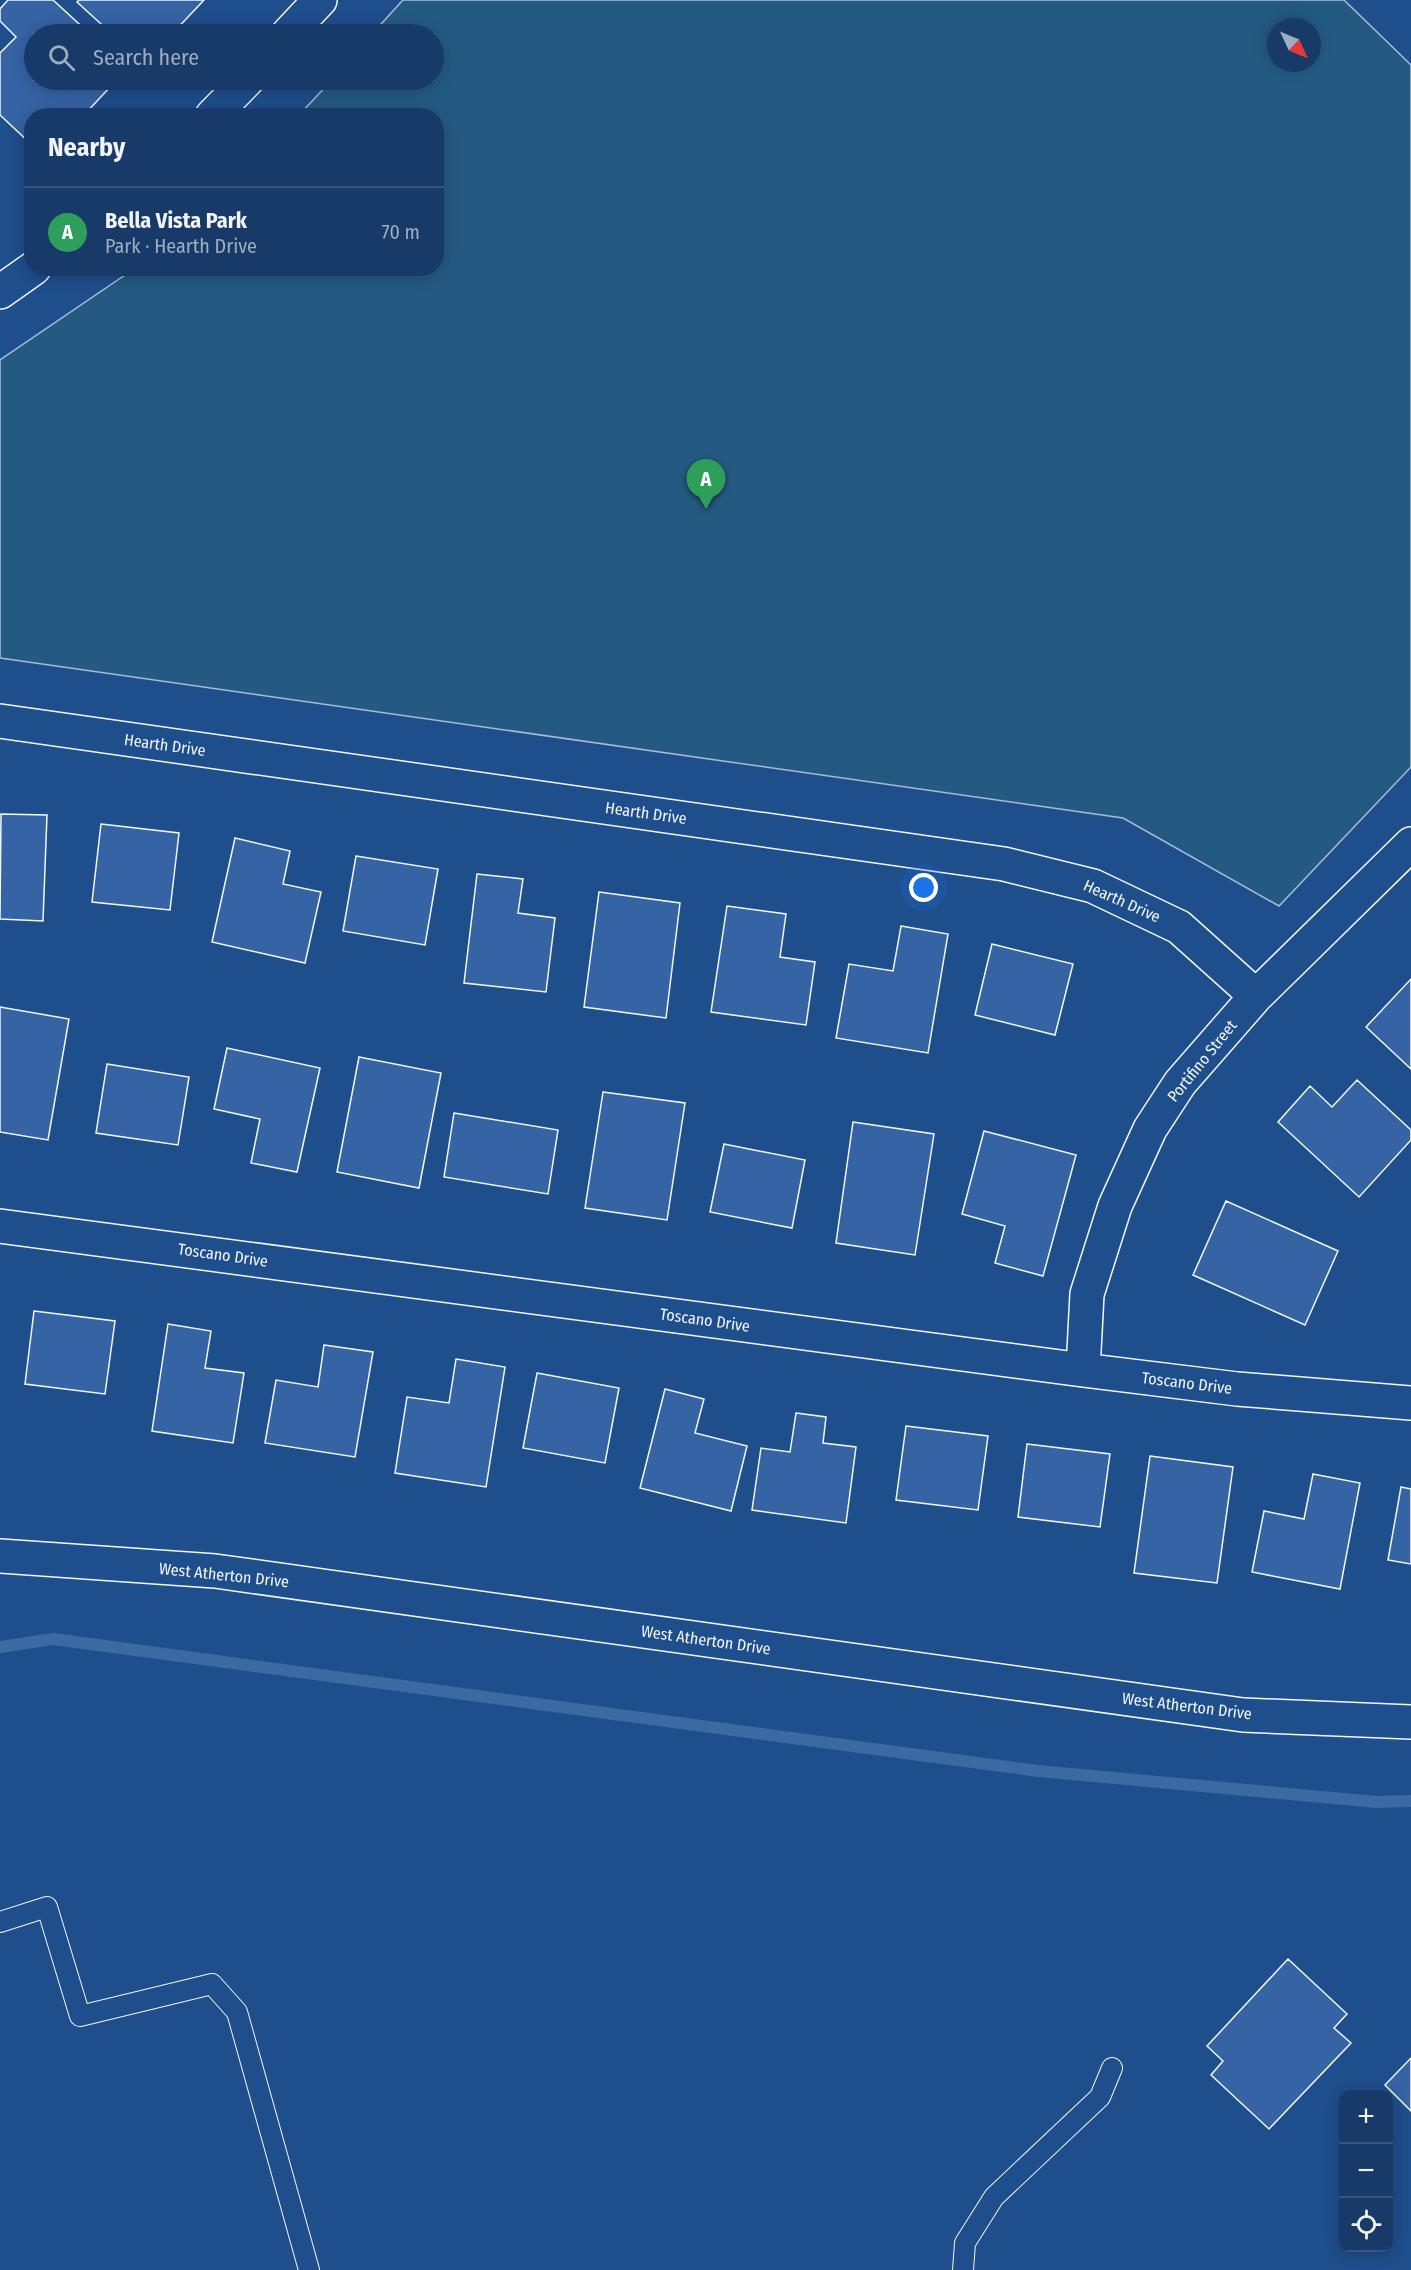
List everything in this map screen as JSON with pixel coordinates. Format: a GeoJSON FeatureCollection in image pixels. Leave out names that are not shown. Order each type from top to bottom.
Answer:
{"type":"FeatureCollection","features":[{"type":"Feature","properties":{"kind":"street"},"geometry":{"type":"LineString","coordinates":[[297,24],[320,0]]}},
{"type":"Feature","properties":{"kind":"street"},"geometry":{"type":"LineString","coordinates":[[220,108],[237,90]]}},
{"type":"Feature","properties":{"kind":"street"},"geometry":{"type":"LineString","coordinates":[[0,292],[24,275]]}},
{"type":"Feature","properties":{"kind":"street","name":"Hearth Drive"},"geometry":{"type":"LineString","coordinates":[[0,721],[1004,864],[1093,886],[1179,927],[1256,996]]}},
{"type":"Feature","properties":{"kind":"street","name":"Portifino Street"},"geometry":{"type":"LineString","coordinates":[[1083,1370],[1087,1294],[1115,1206],[1150,1129],[1180,1083],[1256,996],[1411,844]]}},
{"type":"Feature","properties":{"kind":"street","name":"Toscano Drive"},"geometry":{"type":"LineString","coordinates":[[0,1226],[1083,1370],[1237,1389],[1411,1403]]}},
{"type":"Feature","properties":{"kind":"street","name":"West Atherton Drive"},"geometry":{"type":"LineString","coordinates":[[0,1556],[215,1571],[1243,1715],[1411,1722]]}},
{"type":"Feature","properties":{"kind":"lane"},"geometry":{"type":"LineString","coordinates":[[0,1922],[47,1907],[80,2016],[212,1984],[237,2012],[309,2270]]}},
{"type":"Feature","properties":{"kind":"lane"},"geometry":{"type":"LineString","coordinates":[[963,2270],[965,2243],[994,2197],[1100,2097],[1113,2068]]}},
{"type":"Feature","properties":{"kind":"shaded area"},"geometry":{"type":"Polygon","coordinates":[[[403,0],[1344,0],[1411,65],[1411,767],[1279,906],[1123,818],[0,658],[0,360],[124,276],[444,276],[444,108],[306,108],[323,90],[444,90],[444,24],[381,24],[403,0]]]}},
{"type":"Feature","properties":{"kind":"building"},"geometry":{"type":"Polygon","coordinates":[[[8,0],[53,0],[79,24],[24,24],[24,90],[107,90],[90,108],[24,108],[24,138],[0,115],[0,53],[16,37],[0,21],[0,9],[8,0]]]}},
{"type":"Feature","properties":{"kind":"building"},"geometry":{"type":"Polygon","coordinates":[[[79,0],[204,0],[181,24],[101,24],[77,2],[79,0]]]}},
{"type":"Feature","properties":{"kind":"building"},"geometry":{"type":"Polygon","coordinates":[[[1,814],[47,815],[43,921],[0,919],[1,814]]]}},
{"type":"Feature","properties":{"kind":"building"},"geometry":{"type":"Polygon","coordinates":[[[101,824],[179,833],[170,910],[92,902],[101,824]]]}},
{"type":"Feature","properties":{"kind":"building"},"geometry":{"type":"Polygon","coordinates":[[[235,838],[290,851],[283,884],[321,892],[305,963],[212,942],[235,838]]]}},
{"type":"Feature","properties":{"kind":"building"},"geometry":{"type":"Polygon","coordinates":[[[356,856],[438,869],[425,945],[343,931],[356,856]]]}},
{"type":"Feature","properties":{"kind":"building"},"geometry":{"type":"Polygon","coordinates":[[[477,874],[523,879],[518,913],[555,918],[546,992],[464,983],[477,874]]]}},
{"type":"Feature","properties":{"kind":"building"},"geometry":{"type":"Polygon","coordinates":[[[599,892],[680,903],[666,1018],[584,1007],[599,892]]]}},
{"type":"Feature","properties":{"kind":"building"},"geometry":{"type":"Polygon","coordinates":[[[727,906],[786,914],[780,957],[815,962],[806,1025],[711,1012],[727,906]]]}},
{"type":"Feature","properties":{"kind":"building"},"geometry":{"type":"Polygon","coordinates":[[[901,926],[948,934],[928,1053],[836,1038],[849,964],[893,971],[901,926]]]}},
{"type":"Feature","properties":{"kind":"building"},"geometry":{"type":"Polygon","coordinates":[[[992,944],[1073,964],[1055,1035],[975,1015],[992,944]]]}},
{"type":"Feature","properties":{"kind":"building"},"geometry":{"type":"Polygon","coordinates":[[[1411,979],[1411,1069],[1366,1027],[1411,979]]]}},
{"type":"Feature","properties":{"kind":"building"},"geometry":{"type":"Polygon","coordinates":[[[0,1007],[69,1019],[48,1140],[0,1132],[0,1007]]]}},
{"type":"Feature","properties":{"kind":"building"},"geometry":{"type":"Polygon","coordinates":[[[227,1048],[320,1068],[297,1172],[251,1163],[260,1119],[214,1109],[227,1048]]]}},
{"type":"Feature","properties":{"kind":"building"},"geometry":{"type":"Polygon","coordinates":[[[359,1057],[441,1073],[419,1188],[337,1172],[359,1057]]]}},
{"type":"Feature","properties":{"kind":"building"},"geometry":{"type":"Polygon","coordinates":[[[107,1064],[189,1077],[178,1145],[96,1133],[107,1064]]]}},
{"type":"Feature","properties":{"kind":"building"},"geometry":{"type":"Polygon","coordinates":[[[1357,1080],[1411,1130],[1411,1140],[1359,1197],[1278,1122],[1310,1086],[1332,1107],[1357,1080]]]}},
{"type":"Feature","properties":{"kind":"building"},"geometry":{"type":"Polygon","coordinates":[[[603,1092],[685,1103],[667,1220],[585,1208],[603,1092]]]}},
{"type":"Feature","properties":{"kind":"building"},"geometry":{"type":"Polygon","coordinates":[[[454,1113],[558,1130],[548,1194],[444,1177],[454,1113]]]}},
{"type":"Feature","properties":{"kind":"building"},"geometry":{"type":"Polygon","coordinates":[[[853,1122],[934,1134],[915,1255],[836,1243],[853,1122]]]}},
{"type":"Feature","properties":{"kind":"building"},"geometry":{"type":"Polygon","coordinates":[[[984,1131],[1076,1155],[1043,1276],[995,1263],[1005,1226],[962,1214],[984,1131]]]}},
{"type":"Feature","properties":{"kind":"building"},"geometry":{"type":"Polygon","coordinates":[[[724,1144],[805,1160],[792,1228],[710,1212],[724,1144]]]}},
{"type":"Feature","properties":{"kind":"building"},"geometry":{"type":"Polygon","coordinates":[[[1226,1201],[1338,1251],[1305,1325],[1193,1275],[1226,1201]]]}},
{"type":"Feature","properties":{"kind":"building"},"geometry":{"type":"Polygon","coordinates":[[[34,1311],[115,1321],[105,1394],[25,1384],[34,1311]]]}},
{"type":"Feature","properties":{"kind":"building"},"geometry":{"type":"Polygon","coordinates":[[[168,1324],[211,1331],[205,1368],[244,1373],[233,1443],[152,1431],[168,1324]]]}},
{"type":"Feature","properties":{"kind":"building"},"geometry":{"type":"Polygon","coordinates":[[[324,1345],[373,1352],[355,1457],[265,1443],[276,1380],[318,1387],[324,1345]]]}},
{"type":"Feature","properties":{"kind":"building"},"geometry":{"type":"Polygon","coordinates":[[[456,1359],[505,1367],[486,1487],[395,1473],[407,1397],[449,1403],[456,1359]]]}},
{"type":"Feature","properties":{"kind":"building"},"geometry":{"type":"Polygon","coordinates":[[[537,1373],[619,1388],[605,1463],[523,1448],[537,1373]]]}},
{"type":"Feature","properties":{"kind":"building"},"geometry":{"type":"Polygon","coordinates":[[[665,1389],[704,1399],[695,1433],[747,1446],[731,1511],[640,1488],[665,1389]]]}},
{"type":"Feature","properties":{"kind":"building"},"geometry":{"type":"Polygon","coordinates":[[[796,1413],[826,1417],[823,1443],[856,1447],[846,1523],[752,1510],[761,1448],[790,1452],[796,1413]]]}},
{"type":"Feature","properties":{"kind":"building"},"geometry":{"type":"Polygon","coordinates":[[[906,1426],[988,1436],[978,1510],[896,1500],[906,1426]]]}},
{"type":"Feature","properties":{"kind":"building"},"geometry":{"type":"Polygon","coordinates":[[[1027,1444],[1110,1454],[1100,1527],[1018,1517],[1027,1444]]]}},
{"type":"Feature","properties":{"kind":"building"},"geometry":{"type":"Polygon","coordinates":[[[1150,1456],[1233,1467],[1217,1583],[1134,1573],[1150,1456]]]}},
{"type":"Feature","properties":{"kind":"building"},"geometry":{"type":"Polygon","coordinates":[[[1313,1474],[1360,1483],[1340,1589],[1252,1572],[1264,1511],[1304,1519],[1313,1474]]]}},
{"type":"Feature","properties":{"kind":"building"},"geometry":{"type":"Polygon","coordinates":[[[1401,1487],[1411,1489],[1411,1564],[1388,1560],[1401,1487]]]}},
{"type":"Feature","properties":{"kind":"building"},"geometry":{"type":"Polygon","coordinates":[[[1288,1959],[1347,2014],[1334,2028],[1351,2043],[1269,2129],[1211,2075],[1223,2061],[1207,2046],[1288,1959]]]}},
{"type":"Feature","properties":{"kind":"building"},"geometry":{"type":"Polygon","coordinates":[[[1411,2058],[1411,2111],[1393,2093],[1393,2090],[1385,2085],[1411,2058]]]}},
{"type":"Feature","properties":{"kind":"waterway"},"geometry":{"type":"LineString","coordinates":[[0,1647],[53,1639],[1038,1771],[1377,1802],[1411,1801]]}},
{"type":"Feature","properties":{"kind":"place","name":"Bella Vista Park"},"geometry":{"type":"Point","coordinates":[706,509]}}]}
